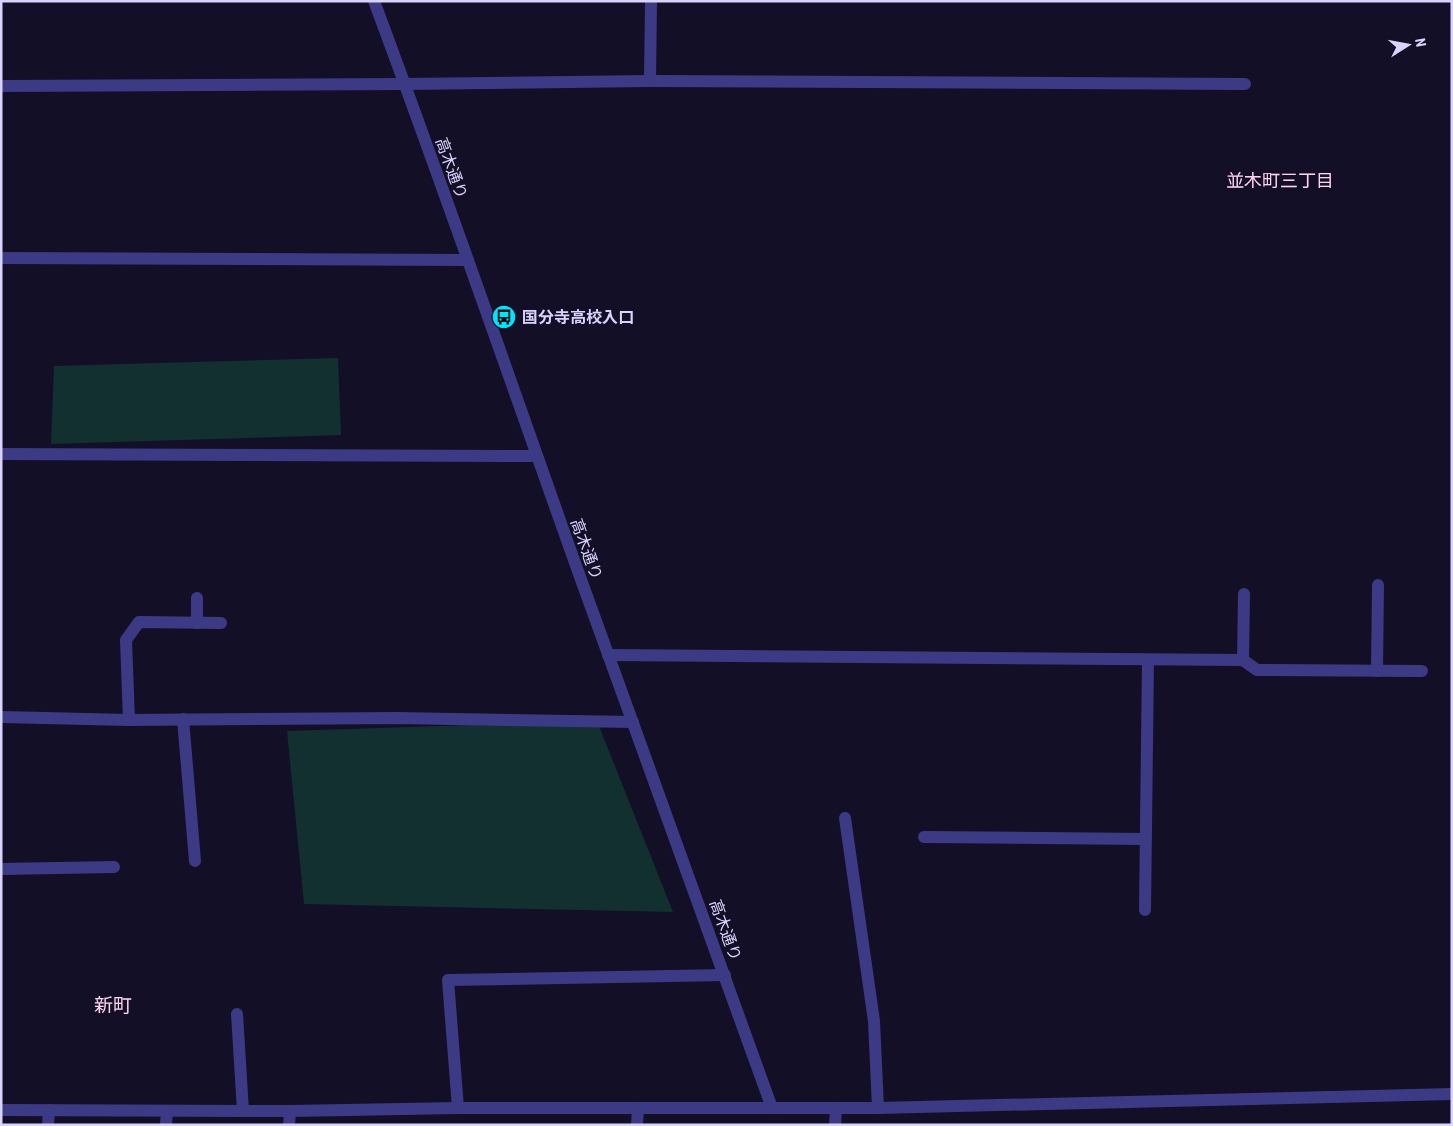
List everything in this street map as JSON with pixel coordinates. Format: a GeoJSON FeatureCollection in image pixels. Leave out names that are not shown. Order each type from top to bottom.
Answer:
{"type":"FeatureCollection","features":[{"type":"Feature","properties":{"kind":"street","name":"高木通り"},"geometry":{"type":"LineString","coordinates":[[374,1],[772,1108]]}},
{"type":"Feature","properties":{"kind":"street"},"geometry":{"type":"LineString","coordinates":[[650,81],[651,1]]}},
{"type":"Feature","properties":{"kind":"street"},"geometry":{"type":"LineString","coordinates":[[1,86],[650,81],[1245,84]]}},
{"type":"Feature","properties":{"kind":"street"},"geometry":{"type":"LineString","coordinates":[[1,258],[468,260]]}},
{"type":"Feature","properties":{"kind":"street"},"geometry":{"type":"LineString","coordinates":[[1,454],[537,456]]}},
{"type":"Feature","properties":{"kind":"street"},"geometry":{"type":"LineString","coordinates":[[1377,671],[1378,585]]}},
{"type":"Feature","properties":{"kind":"street"},"geometry":{"type":"LineString","coordinates":[[1243,660],[1244,594]]}},
{"type":"Feature","properties":{"kind":"street"},"geometry":{"type":"LineString","coordinates":[[196,623],[197,598]]}},
{"type":"Feature","properties":{"kind":"street"},"geometry":{"type":"LineString","coordinates":[[129,720],[126,640],[138,622],[221,623]]}},
{"type":"Feature","properties":{"kind":"street"},"geometry":{"type":"LineString","coordinates":[[608,655],[1243,660],[1258,670],[1422,671]]}},
{"type":"Feature","properties":{"kind":"street"},"geometry":{"type":"LineString","coordinates":[[1145,910],[1148,660]]}},
{"type":"Feature","properties":{"kind":"street"},"geometry":{"type":"LineString","coordinates":[[1,717],[129,720],[396,718],[633,722]]}},
{"type":"Feature","properties":{"kind":"street"},"geometry":{"type":"LineString","coordinates":[[184,719],[195,861]]}},
{"type":"Feature","properties":{"kind":"street"},"geometry":{"type":"LineString","coordinates":[[845,818],[874,1021],[878,1108]]}},
{"type":"Feature","properties":{"kind":"street"},"geometry":{"type":"LineString","coordinates":[[924,837],[1146,839]]}},
{"type":"Feature","properties":{"kind":"street"},"geometry":{"type":"LineString","coordinates":[[1,870],[114,867]]}},
{"type":"Feature","properties":{"kind":"street"},"geometry":{"type":"LineString","coordinates":[[458,1108],[448,980],[725,975]]}},
{"type":"Feature","properties":{"kind":"street"},"geometry":{"type":"LineString","coordinates":[[237,1014],[242,1111]]}},
{"type":"Feature","properties":{"kind":"street"},"geometry":{"type":"LineString","coordinates":[[1,1110],[290,1111],[458,1108],[878,1108],[1452,1094]]}},
{"type":"Feature","properties":{"kind":"street"},"geometry":{"type":"LineString","coordinates":[[637,1125],[638,1108]]}},
{"type":"Feature","properties":{"kind":"street"},"geometry":{"type":"LineString","coordinates":[[835,1125],[836,1108]]}},
{"type":"Feature","properties":{"kind":"street"},"geometry":{"type":"LineString","coordinates":[[48,1125],[50,1110]]}},
{"type":"Feature","properties":{"kind":"street"},"geometry":{"type":"LineString","coordinates":[[166,1125],[167,1111]]}},
{"type":"Feature","properties":{"kind":"street"},"geometry":{"type":"LineString","coordinates":[[289,1125],[290,1111]]}},
{"type":"Feature","properties":{"kind":"green space"},"geometry":{"type":"Polygon","coordinates":[[[338,358],[341,435],[51,444],[54,366],[338,358]]]}},
{"type":"Feature","properties":{"kind":"green space"},"geometry":{"type":"Polygon","coordinates":[[[597,721],[673,912],[304,904],[287,731],[597,721]]]}},
{"type":"Feature","properties":{"kind":"place","name":"国分寺高校入口"},"geometry":{"type":"Point","coordinates":[504,317]}},
{"type":"Feature","properties":{"kind":"district","name":"並木町三丁目"},"geometry":{"type":"Point","coordinates":[1280,181]}},
{"type":"Feature","properties":{"kind":"district","name":"新町"},"geometry":{"type":"Point","coordinates":[113,1005]}}]}
